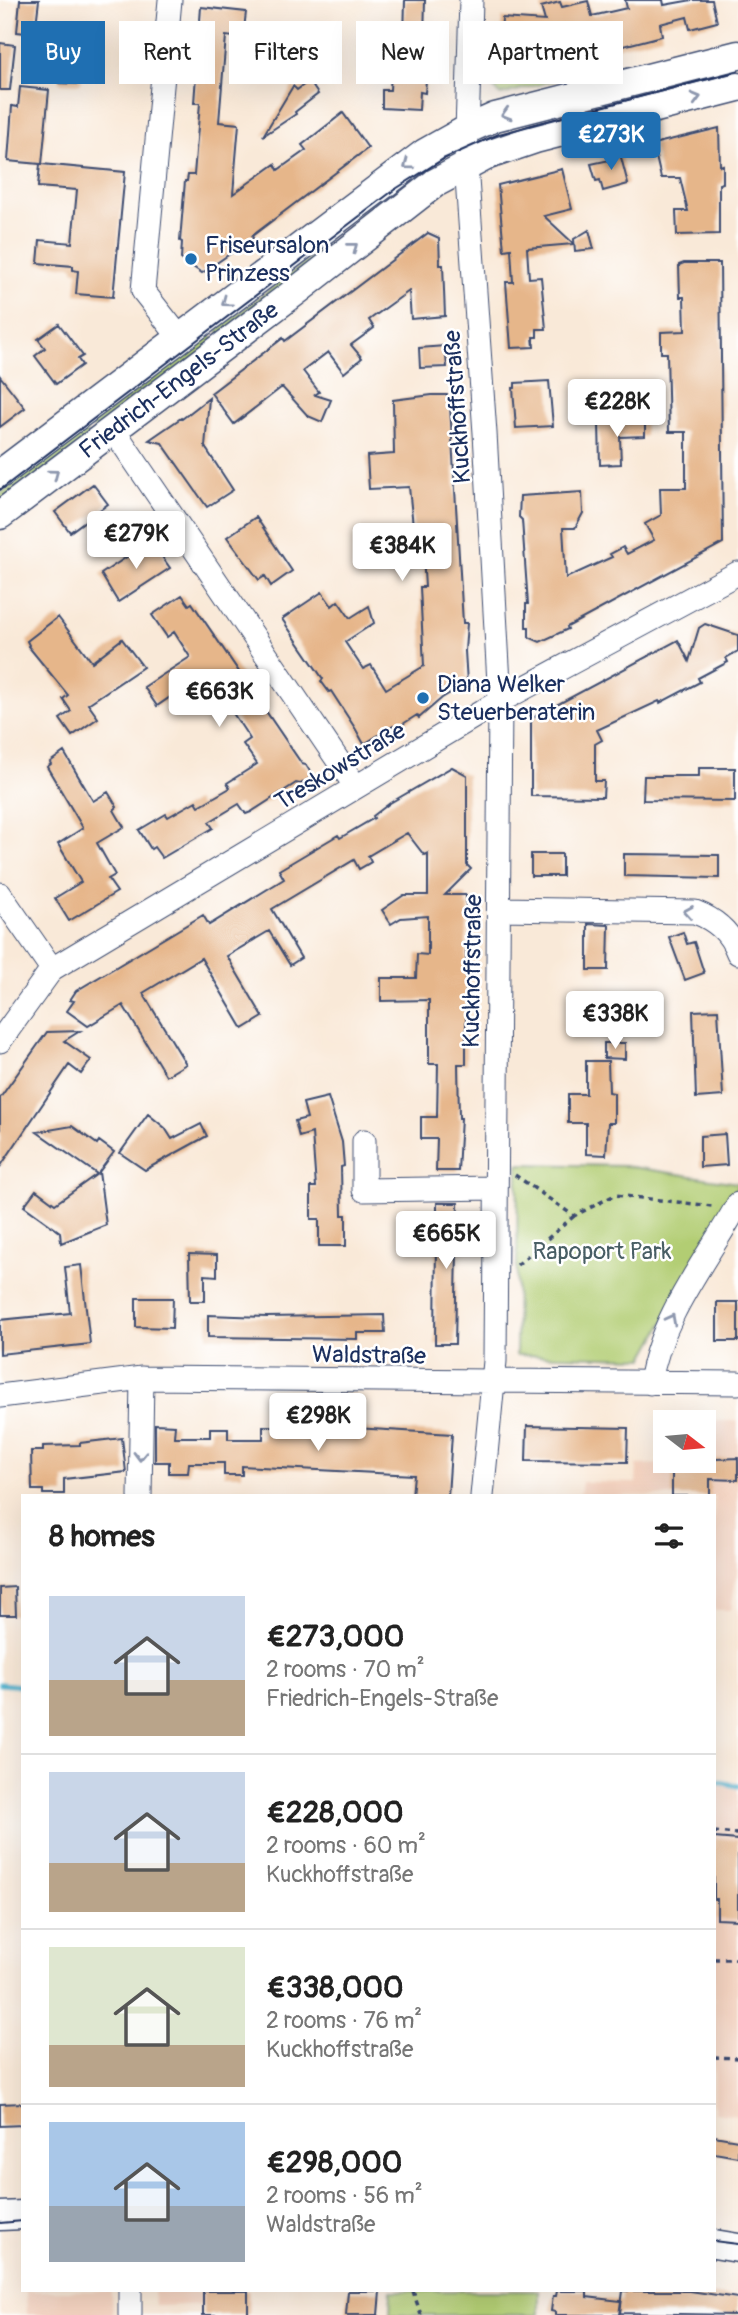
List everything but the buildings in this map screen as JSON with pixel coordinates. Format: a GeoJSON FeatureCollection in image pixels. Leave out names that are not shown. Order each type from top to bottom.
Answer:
{"type":"FeatureCollection","features":[{"type":"Feature","properties":{"kind":"main road","name":"Friedrich-Engels-Straße"},"geometry":{"type":"LineString","coordinates":[[0,474],[425,153],[495,117],[738,55]]}},
{"type":"Feature","properties":{"kind":"main road","name":"Friedrich-Engels-Straße"},"geometry":{"type":"LineString","coordinates":[[0,515],[435,183],[466,165],[536,139],[738,87]]}},
{"type":"Feature","properties":{"kind":"main road"},"geometry":{"type":"LineString","coordinates":[[0,2216],[21,2215]]}},
{"type":"Feature","properties":{"kind":"main road"},"geometry":{"type":"LineString","coordinates":[[716,2244],[738,2248]]}},
{"type":"Feature","properties":{"kind":"street"},"geometry":{"type":"LineString","coordinates":[[170,0],[143,291],[180,338]]}},
{"type":"Feature","properties":{"kind":"street","name":"Kuckhoffstraße"},"geometry":{"type":"LineString","coordinates":[[471,0],[466,165],[500,701],[499,909],[504,1180],[493,1382],[482,1494]]}},
{"type":"Feature","properties":{"kind":"street"},"geometry":{"type":"LineString","coordinates":[[113,429],[356,787]]}},
{"type":"Feature","properties":{"kind":"street","name":"Treskowstraße"},"geometry":{"type":"LineString","coordinates":[[0,1041],[52,969],[500,701],[738,573]]}},
{"type":"Feature","properties":{"kind":"street"},"geometry":{"type":"LineString","coordinates":[[0,894],[52,969]]}},
{"type":"Feature","properties":{"kind":"street"},"geometry":{"type":"LineString","coordinates":[[499,909],[685,910],[717,923],[726,931],[738,953]]}},
{"type":"Feature","properties":{"kind":"street"},"geometry":{"type":"LineString","coordinates":[[364,1142],[364,1190],[504,1180]]}},
{"type":"Feature","properties":{"kind":"street"},"geometry":{"type":"LineString","coordinates":[[650,1383],[653,1362],[663,1334],[737,1206]]}},
{"type":"Feature","properties":{"kind":"street"},"geometry":{"type":"LineString","coordinates":[[140,1494],[142,1378]]}},
{"type":"Feature","properties":{"kind":"street","name":"Waldstraße"},"geometry":{"type":"LineString","coordinates":[[0,1396],[142,1378],[738,1383]]}},
{"type":"Feature","properties":{"kind":"street"},"geometry":{"type":"LineString","coordinates":[[130,2292],[130,2315]]}},
{"type":"Feature","properties":{"kind":"path"},"geometry":{"type":"LineString","coordinates":[[504,1180],[574,1216]]}},
{"type":"Feature","properties":{"kind":"path"},"geometry":{"type":"LineString","coordinates":[[512,1269],[574,1216],[615,1195],[737,1206]]}},
{"type":"Feature","properties":{"kind":"path"},"geometry":{"type":"LineString","coordinates":[[716,1832],[738,1834]]}},
{"type":"Feature","properties":{"kind":"path"},"geometry":{"type":"LineString","coordinates":[[716,1958],[738,1959]]}},
{"type":"Feature","properties":{"kind":"path"},"geometry":{"type":"LineString","coordinates":[[716,2057],[738,2057]]}},
{"type":"Feature","properties":{"kind":"path"},"geometry":{"type":"LineString","coordinates":[[413,2292],[421,2315]]}},
{"type":"Feature","properties":{"kind":"shaded area"},"geometry":{"type":"Polygon","coordinates":[[[716,1421],[738,1421],[738,1565],[731,1610],[716,1610],[716,1494],[580,1494],[582,1482],[636,1483],[637,1465],[653,1464],[653,1474],[716,1474],[716,1421]]]}},
{"type":"Feature","properties":{"kind":"shaded area"},"geometry":{"type":"Polygon","coordinates":[[[716,1785],[738,1789],[738,2116],[716,2113],[716,1785]]]}},
{"type":"Feature","properties":{"kind":"shaded area"},"geometry":{"type":"Polygon","coordinates":[[[26,2292],[111,2292],[112,2315],[27,2315],[26,2292]]]}},
{"type":"Feature","properties":{"kind":"shaded area"},"geometry":{"type":"Polygon","coordinates":[[[154,2292],[249,2292],[249,2310],[231,2311],[231,2303],[155,2306],[154,2292]]]}},
{"type":"Feature","properties":{"kind":"green space"},"geometry":{"type":"Polygon","coordinates":[[[708,69],[713,87],[654,103],[650,85],[708,69]]]}},
{"type":"Feature","properties":{"kind":"green space"},"geometry":{"type":"Polygon","coordinates":[[[489,84],[541,84],[501,95],[489,84]]]}},
{"type":"Feature","properties":{"kind":"green space"},"geometry":{"type":"Polygon","coordinates":[[[426,174],[222,337],[217,330],[396,193],[426,174]]]}},
{"type":"Feature","properties":{"kind":"green space"},"geometry":{"type":"Polygon","coordinates":[[[210,335],[215,342],[97,432],[91,425],[210,335]]]}},
{"type":"Feature","properties":{"kind":"green space"},"geometry":{"type":"Polygon","coordinates":[[[84,431],[90,438],[0,505],[0,494],[84,431]]]}},
{"type":"Feature","properties":{"kind":"green space","name":"Rapoport Park"},"geometry":{"type":"Polygon","coordinates":[[[518,1164],[625,1166],[738,1183],[733,1199],[644,1358],[516,1355],[518,1164]]]}},
{"type":"Feature","properties":{"kind":"green space"},"geometry":{"type":"Polygon","coordinates":[[[391,2292],[539,2292],[539,2315],[390,2315],[391,2292]]]}},
{"type":"Feature","properties":{"kind":"waterway"},"geometry":{"type":"LineString","coordinates":[[0,1684],[21,1686]]}},
{"type":"Feature","properties":{"kind":"waterway"},"geometry":{"type":"LineString","coordinates":[[716,1781],[738,1786]]}},
{"type":"Feature","properties":{"kind":"tram line"},"geometry":{"type":"LineString","coordinates":[[0,490],[394,190],[443,159],[499,134],[738,71]]}},
{"type":"Feature","properties":{"kind":"tram line"},"geometry":{"type":"LineString","coordinates":[[0,2223],[21,2221]]}},
{"type":"Feature","properties":{"kind":"tram line"},"geometry":{"type":"LineString","coordinates":[[716,2241],[738,2244]]}},
{"type":"Feature","properties":{"kind":"place","name":"Friseursalon Prinzess"},"geometry":{"type":"Point","coordinates":[191,259]}},
{"type":"Feature","properties":{"kind":"place","name":"Diana Welker Steuerberaterin"},"geometry":{"type":"Point","coordinates":[423,698]}}]}
